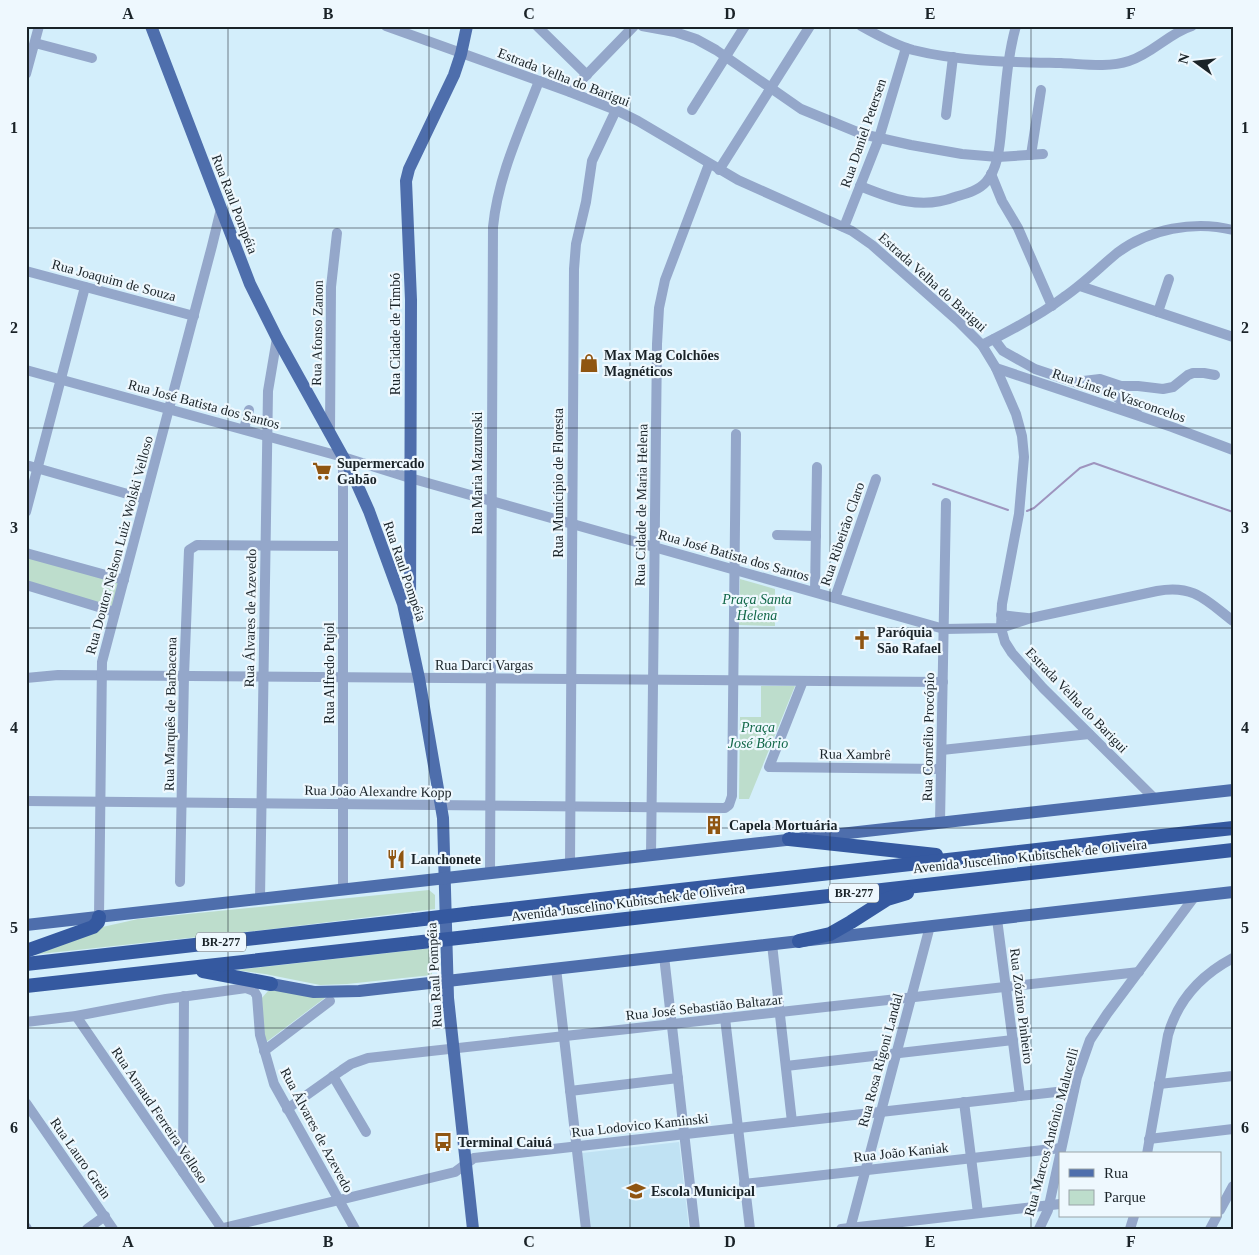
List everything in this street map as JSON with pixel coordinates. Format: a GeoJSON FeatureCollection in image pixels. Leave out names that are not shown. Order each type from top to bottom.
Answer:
{"type":"FeatureCollection","features":[{"type":"Feature","properties":{"kind":"highway","name":"BR-277"},"geometry":{"type":"LineString","coordinates":[[26,964],[1233,828]]}},
{"type":"Feature","properties":{"kind":"highway"},"geometry":{"type":"LineString","coordinates":[[789,839],[971,857]]}},
{"type":"Feature","properties":{"kind":"highway","name":"Avenida Juscelino Kubitschek de Oliveira"},"geometry":{"type":"LineString","coordinates":[[26,986],[1233,850]]}},
{"type":"Feature","properties":{"kind":"highway"},"geometry":{"type":"LineString","coordinates":[[799,941],[830,934],[887,899],[948,882]]}},
{"type":"Feature","properties":{"kind":"highway"},"geometry":{"type":"LineString","coordinates":[[26,951],[93,927],[98,922],[99,917]]}},
{"type":"Feature","properties":{"kind":"highway"},"geometry":{"type":"LineString","coordinates":[[180,969],[220,973],[271,984]]}},
{"type":"Feature","properties":{"kind":"main road","name":"Rua Raul Pompéia"},"geometry":{"type":"LineString","coordinates":[[151,26],[250,284],[277,338],[352,473],[401,585],[441,806],[444,838],[447,980],[473,1229]]}},
{"type":"Feature","properties":{"kind":"main road","name":"Rua Cidade de Timbó"},"geometry":{"type":"LineString","coordinates":[[401,585],[400,578],[410,560],[411,300],[406,181],[409,169],[447,92],[462,54],[467,26]]}},
{"type":"Feature","properties":{"kind":"main road"},"geometry":{"type":"LineString","coordinates":[[26,925],[1233,790]]}},
{"type":"Feature","properties":{"kind":"main road"},"geometry":{"type":"LineString","coordinates":[[271,984],[303,991],[326,993],[359,991],[1233,892]]}},
{"type":"Feature","properties":{"kind":"street"},"geometry":{"type":"LineString","coordinates":[[26,74],[39,26]]}},
{"type":"Feature","properties":{"kind":"street","name":"Estrada Velha do Barigui"},"geometry":{"type":"LineString","coordinates":[[386,26],[616,110],[753,188],[844,227],[865,240],[900,269],[982,345],[996,368],[1016,414],[1022,436],[1024,457],[1019,514],[1001,615],[1001,628],[1005,642],[1017,659],[1043,688],[1155,799]]}},
{"type":"Feature","properties":{"kind":"street"},"geometry":{"type":"LineString","coordinates":[[537,26],[587,75]]}},
{"type":"Feature","properties":{"kind":"street"},"geometry":{"type":"LineString","coordinates":[[570,92],[634,26]]}},
{"type":"Feature","properties":{"kind":"street"},"geometry":{"type":"LineString","coordinates":[[642,26],[685,35],[706,44],[807,112],[844,128],[879,138],[962,154],[998,157],[1043,154]]}},
{"type":"Feature","properties":{"kind":"street"},"geometry":{"type":"LineString","coordinates":[[692,110],[745,26]]}},
{"type":"Feature","properties":{"kind":"street"},"geometry":{"type":"LineString","coordinates":[[719,170],[810,26]]}},
{"type":"Feature","properties":{"kind":"street"},"geometry":{"type":"LineString","coordinates":[[861,26],[878,30],[906,48],[953,57],[1103,64],[1122,63],[1140,56],[1176,32],[1192,26]]}},
{"type":"Feature","properties":{"kind":"street"},"geometry":{"type":"LineString","coordinates":[[860,186],[889,198],[933,204],[975,190],[985,184],[998,157],[1009,61],[1016,26]]}},
{"type":"Feature","properties":{"kind":"street"},"geometry":{"type":"LineString","coordinates":[[35,43],[92,58]]}},
{"type":"Feature","properties":{"kind":"street","name":"Rua Daniel Petersen"},"geometry":{"type":"LineString","coordinates":[[844,227],[879,138],[906,48]]}},
{"type":"Feature","properties":{"kind":"street"},"geometry":{"type":"LineString","coordinates":[[946,115],[953,57]]}},
{"type":"Feature","properties":{"kind":"street","name":"Rua Maria Mazuroski"},"geometry":{"type":"LineString","coordinates":[[490,873],[492,242],[494,213],[505,171],[539,81]]}},
{"type":"Feature","properties":{"kind":"street"},"geometry":{"type":"LineString","coordinates":[[1031,155],[1041,90]]}},
{"type":"Feature","properties":{"kind":"street","name":"Rua Município de Floresta"},"geometry":{"type":"LineString","coordinates":[[570,864],[574,257],[592,161],[616,110]]}},
{"type":"Feature","properties":{"kind":"street","name":"Rua Cidade de Maria Helena"},"geometry":{"type":"LineString","coordinates":[[651,855],[658,308],[670,263],[709,164]]}},
{"type":"Feature","properties":{"kind":"street"},"geometry":{"type":"LineString","coordinates":[[991,174],[1002,200],[1018,228],[1052,306]]}},
{"type":"Feature","properties":{"kind":"street","name":"Rua Doutor Nelson Luiz Wolski Velloso"},"geometry":{"type":"LineString","coordinates":[[99,917],[102,662],[221,209]]}},
{"type":"Feature","properties":{"kind":"street"},"geometry":{"type":"LineString","coordinates":[[982,345],[1052,306],[1080,286],[1118,252],[1145,237],[1195,225],[1209,225],[1233,230]]}},
{"type":"Feature","properties":{"kind":"street","name":"Rua Afonso Zanon"},"geometry":{"type":"LineString","coordinates":[[330,433],[331,287],[338,233]]}},
{"type":"Feature","properties":{"kind":"street"},"geometry":{"type":"LineString","coordinates":[[212,246],[230,235]]}},
{"type":"Feature","properties":{"kind":"street","name":"Rua Joaquim de Souza"},"geometry":{"type":"LineString","coordinates":[[26,271],[194,316]]}},
{"type":"Feature","properties":{"kind":"street"},"geometry":{"type":"LineString","coordinates":[[1158,312],[1169,279]]}},
{"type":"Feature","properties":{"kind":"street"},"geometry":{"type":"LineString","coordinates":[[1080,286],[1233,337]]}},
{"type":"Feature","properties":{"kind":"street"},"geometry":{"type":"LineString","coordinates":[[26,512],[85,287]]}},
{"type":"Feature","properties":{"kind":"street","name":"Rua Álvares de Azevedo"},"geometry":{"type":"LineString","coordinates":[[260,899],[267,436],[269,380],[277,338]]}},
{"type":"Feature","properties":{"kind":"street"},"geometry":{"type":"LineString","coordinates":[[994,339],[1003,351],[1035,369],[1112,393],[1142,417]]}},
{"type":"Feature","properties":{"kind":"street","name":"Rua Lins de Vasconcelos"},"geometry":{"type":"LineString","coordinates":[[996,368],[1233,450]]}},
{"type":"Feature","properties":{"kind":"street","name":"Rua José Batista dos Santos"},"geometry":{"type":"LineString","coordinates":[[26,370],[244,429],[410,478],[944,629],[1001,628],[1031,618],[1177,589],[1199,596],[1233,620]]}},
{"type":"Feature","properties":{"kind":"street"},"geometry":{"type":"LineString","coordinates":[[1074,382],[1100,379],[1121,386],[1163,389],[1173,387],[1193,373],[1204,372],[1215,375]]}},
{"type":"Feature","properties":{"kind":"street"},"geometry":{"type":"LineString","coordinates":[[244,429],[249,410]]}},
{"type":"Feature","properties":{"kind":"street"},"geometry":{"type":"LineString","coordinates":[[733,680],[736,434]]}},
{"type":"Feature","properties":{"kind":"street","name":"Rua Alfredo Pujol"},"geometry":{"type":"LineString","coordinates":[[343,457],[343,890]]}},
{"type":"Feature","properties":{"kind":"street"},"geometry":{"type":"LineString","coordinates":[[26,466],[145,499]]}},
{"type":"Feature","properties":{"kind":"street"},"geometry":{"type":"LineString","coordinates":[[352,473],[374,467]]}},
{"type":"Feature","properties":{"kind":"street"},"geometry":{"type":"LineString","coordinates":[[815,592],[817,467]]}},
{"type":"Feature","properties":{"kind":"street","name":"Rua Ribeirão Claro"},"geometry":{"type":"LineString","coordinates":[[835,598],[876,479]]}},
{"type":"Feature","properties":{"kind":"street","name":"Rua Cornélio Procópio"},"geometry":{"type":"LineString","coordinates":[[940,822],[946,503]]}},
{"type":"Feature","properties":{"kind":"street"},"geometry":{"type":"LineString","coordinates":[[777,535],[816,536]]}},
{"type":"Feature","properties":{"kind":"street","name":"Rua Marquês de Barbacena"},"geometry":{"type":"LineString","coordinates":[[180,882],[188,553],[190,547],[197,544],[265,545]]}},
{"type":"Feature","properties":{"kind":"street"},"geometry":{"type":"LineString","coordinates":[[265,545],[343,546]]}},
{"type":"Feature","properties":{"kind":"street"},"geometry":{"type":"LineString","coordinates":[[26,553],[124,580]]}},
{"type":"Feature","properties":{"kind":"street"},"geometry":{"type":"LineString","coordinates":[[26,585],[115,612]]}},
{"type":"Feature","properties":{"kind":"street","name":"Rua José Batista dos Santos"},"geometry":{"type":"LineString","coordinates":[[1001,615],[1031,618]]}},
{"type":"Feature","properties":{"kind":"street","name":"Rua Darci Vargas"},"geometry":{"type":"LineString","coordinates":[[26,678],[48,675],[101,675],[943,682]]}},
{"type":"Feature","properties":{"kind":"street","name":"Rua João Alexandre Kopp"},"geometry":{"type":"LineString","coordinates":[[26,801],[721,809],[729,805],[732,796],[733,680]]}},
{"type":"Feature","properties":{"kind":"street","name":"Rua Xambrê"},"geometry":{"type":"LineString","coordinates":[[803,681],[769,767],[941,769]]}},
{"type":"Feature","properties":{"kind":"street"},"geometry":{"type":"LineString","coordinates":[[942,750],[1089,734]]}},
{"type":"Feature","properties":{"kind":"street","name":"Rua Marcos Antônio Malucelli"},"geometry":{"type":"LineString","coordinates":[[1060,1152],[1074,1090],[1090,1040],[1107,1014],[1195,896]]}},
{"type":"Feature","properties":{"kind":"street","name":"Rua Zózino Pinheiro"},"geometry":{"type":"LineString","coordinates":[[997,919],[1020,1096]]}},
{"type":"Feature","properties":{"kind":"street","name":"Rua Rosa Rigoni Landal"},"geometry":{"type":"LineString","coordinates":[[847,1228],[866,1170],[930,926]]}},
{"type":"Feature","properties":{"kind":"street"},"geometry":{"type":"LineString","coordinates":[[772,944],[792,1122]]}},
{"type":"Feature","properties":{"kind":"street"},"geometry":{"type":"LineString","coordinates":[[664,956],[695,1229]]}},
{"type":"Feature","properties":{"kind":"street"},"geometry":{"type":"LineString","coordinates":[[1147,1152],[1168,1035],[1178,1007],[1194,986],[1232,961]]}},
{"type":"Feature","properties":{"kind":"street"},"geometry":{"type":"LineString","coordinates":[[556,968],[586,1229]]}},
{"type":"Feature","properties":{"kind":"street","name":"Rua José Sebastião Baltazar"},"geometry":{"type":"LineString","coordinates":[[287,1109],[351,1064],[368,1058],[1139,972]]}},
{"type":"Feature","properties":{"kind":"street","name":"Rua Álvares de Azevedo"},"geometry":{"type":"LineString","coordinates":[[184,996],[246,988],[254,991],[257,996],[258,1028],[274,1084],[354,1229]]}},
{"type":"Feature","properties":{"kind":"street"},"geometry":{"type":"LineString","coordinates":[[26,1022],[76,1016],[184,996],[183,1172]]}},
{"type":"Feature","properties":{"kind":"street"},"geometry":{"type":"LineString","coordinates":[[264,1051],[330,1001]]}},
{"type":"Feature","properties":{"kind":"street","name":"Rua Arnaud Ferreira Velloso"},"geometry":{"type":"LineString","coordinates":[[76,1016],[221,1229]]}},
{"type":"Feature","properties":{"kind":"street"},"geometry":{"type":"LineString","coordinates":[[725,1018],[750,1229]]}},
{"type":"Feature","properties":{"kind":"street"},"geometry":{"type":"LineString","coordinates":[[786,1066],[1013,1040]]}},
{"type":"Feature","properties":{"kind":"street"},"geometry":{"type":"LineString","coordinates":[[333,1076],[366,1132]]}},
{"type":"Feature","properties":{"kind":"street"},"geometry":{"type":"LineString","coordinates":[[1159,1084],[1233,1076]]}},
{"type":"Feature","properties":{"kind":"street"},"geometry":{"type":"LineString","coordinates":[[570,1091],[678,1078]]}},
{"type":"Feature","properties":{"kind":"street","name":"Rua Lodovico Kaminski"},"geometry":{"type":"LineString","coordinates":[[221,1229],[455,1172],[474,1158],[1074,1090]]}},
{"type":"Feature","properties":{"kind":"street"},"geometry":{"type":"LineString","coordinates":[[964,1102],[978,1214]]}},
{"type":"Feature","properties":{"kind":"street","name":"Rua Lauro Grein"},"geometry":{"type":"LineString","coordinates":[[26,1103],[113,1229]]}},
{"type":"Feature","properties":{"kind":"street"},"geometry":{"type":"LineString","coordinates":[[1150,1139],[1233,1129]]}},
{"type":"Feature","properties":{"kind":"street","name":"Rua João Kaniak"},"geometry":{"type":"LineString","coordinates":[[744,1184],[1061,1148]]}},
{"type":"Feature","properties":{"kind":"street","name":"Rua Marcos Antônio Malucelli"},"geometry":{"type":"LineString","coordinates":[[1039,1229],[1049,1206],[1059,1158]]}},
{"type":"Feature","properties":{"kind":"street"},"geometry":{"type":"LineString","coordinates":[[1222,1206],[1233,1185]]}},
{"type":"Feature","properties":{"kind":"street"},"geometry":{"type":"LineString","coordinates":[[847,1228],[894,1226],[1059,1204]]}},
{"type":"Feature","properties":{"kind":"street"},"geometry":{"type":"LineString","coordinates":[[87,1229],[105,1216]]}},
{"type":"Feature","properties":{"kind":"shaded area","name":"Escola Municipal"},"geometry":{"type":"Polygon","coordinates":[[[679,1142],[689,1229],[591,1229],[582,1153],[679,1142]]]}},
{"type":"Feature","properties":{"kind":"green space"},"geometry":{"type":"Polygon","coordinates":[[[26,556],[119,581],[112,607],[26,582],[26,556]]]}},
{"type":"Feature","properties":{"kind":"green space","name":"Praça Santa Helena"},"geometry":{"type":"Polygon","coordinates":[[[740,579],[775,589],[775,626],[739,625],[740,579]]]}},
{"type":"Feature","properties":{"kind":"green space","name":"Praça José Bório"},"geometry":{"type":"Polygon","coordinates":[[[761,686],[795,686],[749,799],[739,799],[740,717],[761,717],[761,686]]]}},
{"type":"Feature","properties":{"kind":"green space"},"geometry":{"type":"Polygon","coordinates":[[[429,890],[435,895],[435,909],[30,955],[98,928],[138,919],[429,890]]]}},
{"type":"Feature","properties":{"kind":"green space"},"geometry":{"type":"Polygon","coordinates":[[[432,948],[432,975],[320,985],[236,970],[432,948]]]}},
{"type":"Feature","properties":{"kind":"green space"},"geometry":{"type":"Polygon","coordinates":[[[276,989],[326,997],[265,1043],[261,999],[268,991],[276,989]]]}},
{"type":"Feature","properties":{"kind":"waterway"},"geometry":{"type":"LineString","coordinates":[[1027,511],[1034,508],[1080,468],[1094,463],[1233,512]]}},
{"type":"Feature","properties":{"kind":"waterway"},"geometry":{"type":"LineString","coordinates":[[933,484],[1008,510]]}},
{"type":"Feature","properties":{"kind":"place","name":"Max Mag Colchões Magnéticos"},"geometry":{"type":"Point","coordinates":[589,363]}},
{"type":"Feature","properties":{"kind":"place","name":"Supermercado Gabão"},"geometry":{"type":"Point","coordinates":[322,471]}},
{"type":"Feature","properties":{"kind":"place","name":"Paróquia São Rafael"},"geometry":{"type":"Point","coordinates":[862,640]}},
{"type":"Feature","properties":{"kind":"place","name":"Capela Mortuária"},"geometry":{"type":"Point","coordinates":[714,825]}},
{"type":"Feature","properties":{"kind":"place","name":"Lanchonete"},"geometry":{"type":"Point","coordinates":[396,859]}},
{"type":"Feature","properties":{"kind":"place","name":"Terminal Caiuá"},"geometry":{"type":"Point","coordinates":[443,1142]}},
{"type":"Feature","properties":{"kind":"place","name":"Escola Municipal"},"geometry":{"type":"Point","coordinates":[636,1191]}}]}
